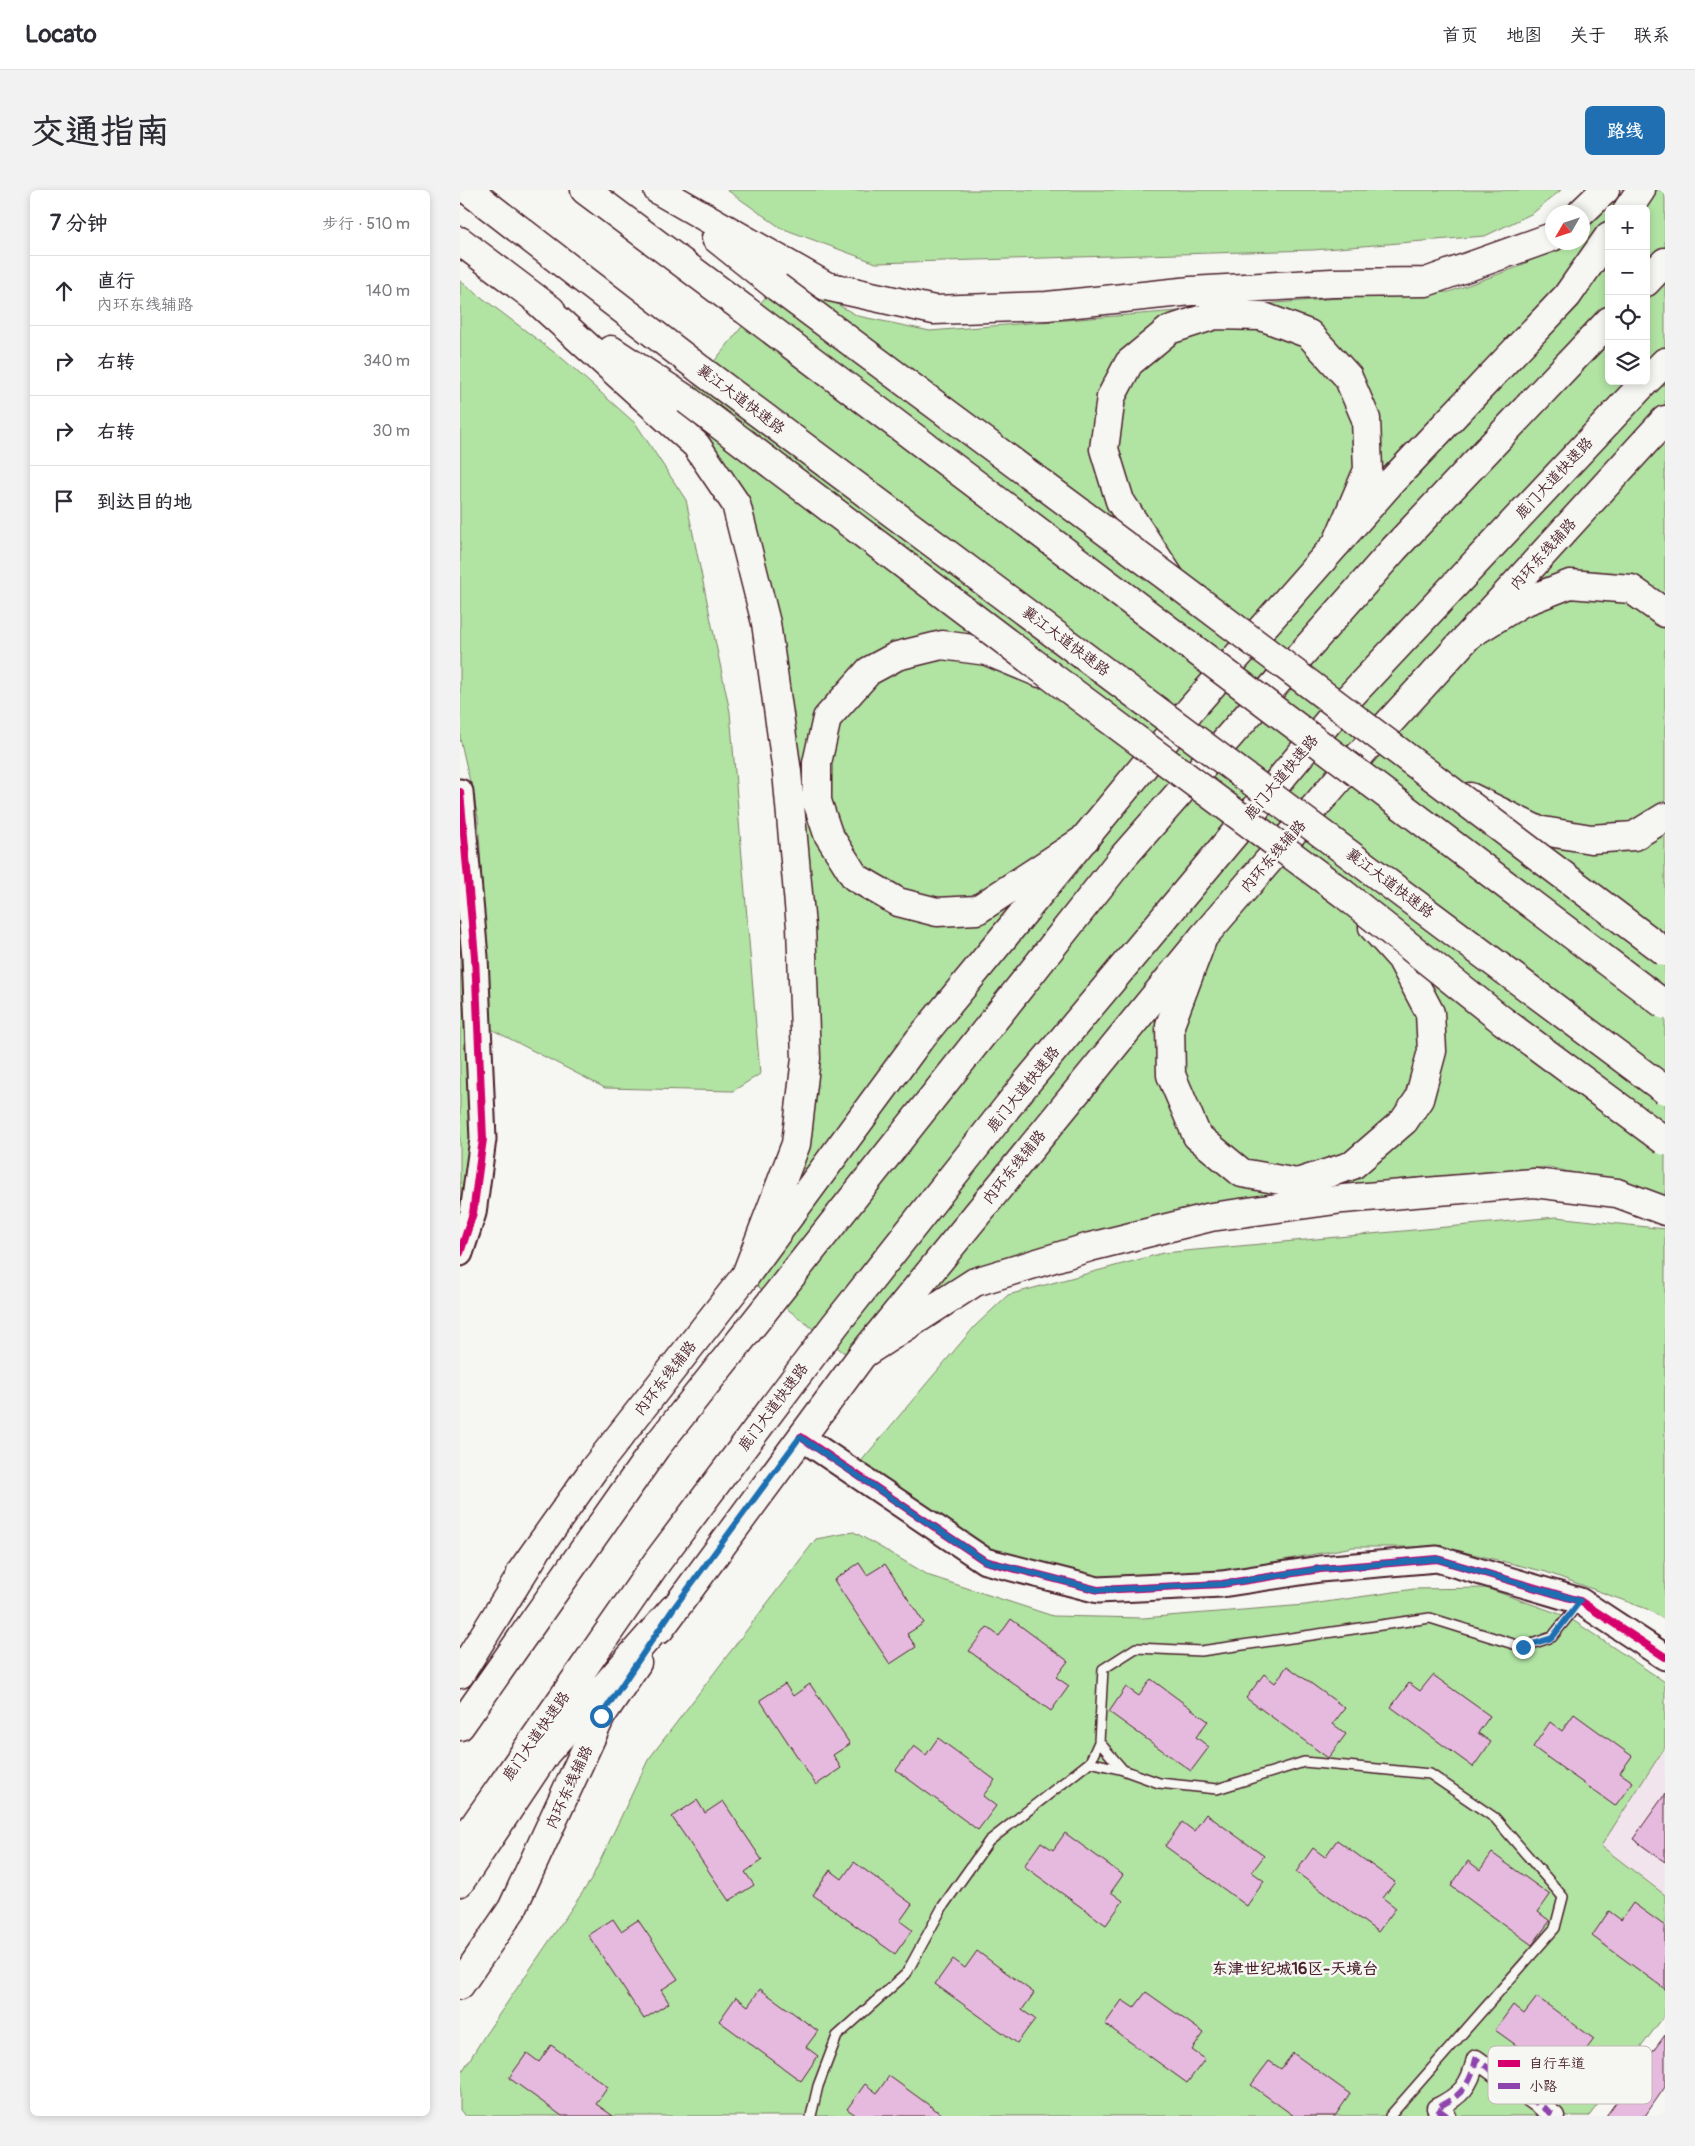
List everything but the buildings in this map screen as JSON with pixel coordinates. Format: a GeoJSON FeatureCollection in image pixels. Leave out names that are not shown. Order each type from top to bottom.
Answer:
{"type":"FeatureCollection","features":[{"type":"Feature","properties":{"kind":"main road","name":"襄江大道快速路"},"geometry":{"type":"LineString","coordinates":[[468,190],[701,370],[1665,1090]]}},
{"type":"Feature","properties":{"kind":"main road"},"geometry":{"type":"LineString","coordinates":[[585,190],[1665,1005]]}},
{"type":"Feature","properties":{"kind":"main road"},"geometry":{"type":"LineString","coordinates":[[657,190],[826,286],[934,310],[1048,306],[1191,291],[1256,287],[1332,283],[1426,282],[1545,240]]}},
{"type":"Feature","properties":{"kind":"main road"},"geometry":{"type":"LineString","coordinates":[[657,190],[777,287],[1174,582],[1665,952]]}},
{"type":"Feature","properties":{"kind":"main road"},"geometry":{"type":"LineString","coordinates":[[1589,205],[1605,190]]}},
{"type":"Feature","properties":{"kind":"main road"},"geometry":{"type":"LineString","coordinates":[[1631,205],[1641,190]]}},
{"type":"Feature","properties":{"kind":"main road"},"geometry":{"type":"LineString","coordinates":[[460,206],[498,234],[579,276]]}},
{"type":"Feature","properties":{"kind":"main road"},"geometry":{"type":"LineString","coordinates":[[460,241],[536,300],[687,400],[1055,679],[1344,894],[1503,1021],[1665,1141]]}},
{"type":"Feature","properties":{"kind":"main road","name":"内环东线辅路"},"geometry":{"type":"LineString","coordinates":[[460,1653],[535,1554],[594,1469],[746,1275],[919,1040],[1191,709],[1391,482],[1567,296],[1605,242]]}},
{"type":"Feature","properties":{"kind":"main road"},"geometry":{"type":"LineString","coordinates":[[1650,278],[1665,262]]}},
{"type":"Feature","properties":{"kind":"main road"},"geometry":{"type":"LineString","coordinates":[[536,300],[696,446],[736,504],[766,622],[787,772],[801,927],[806,1058],[796,1144],[746,1275]]}},
{"type":"Feature","properties":{"kind":"main road"},"geometry":{"type":"LineString","coordinates":[[1174,582],[1120,501],[1104,449],[1111,397],[1129,363],[1169,330],[1214,315],[1261,316],[1309,334],[1348,377],[1366,419],[1368,470],[1337,543]]}},
{"type":"Feature","properties":{"kind":"main road"},"geometry":{"type":"LineString","coordinates":[[460,1726],[656,1447],[1123,858],[1394,549],[1605,325]]}},
{"type":"Feature","properties":{"kind":"main road","name":"鹿门大道快速路"},"geometry":{"type":"LineString","coordinates":[[1650,377],[1665,362]]}},
{"type":"Feature","properties":{"kind":"main road","name":"鹿门大道快速路"},"geometry":{"type":"LineString","coordinates":[[460,1846],[656,1562],[835,1325],[1027,1082],[1343,704],[1642,385]]}},
{"type":"Feature","properties":{"kind":"main road","name":"内环东线辅路"},"geometry":{"type":"LineString","coordinates":[[460,1985],[512,1909],[601,1716],[673,1609],[862,1354],[1203,937],[1356,759],[1665,420]]}},
{"type":"Feature","properties":{"kind":"main road"},"geometry":{"type":"LineString","coordinates":[[1472,633],[1521,602],[1570,584],[1631,589],[1665,613]]}},
{"type":"Feature","properties":{"kind":"main road"},"geometry":{"type":"LineString","coordinates":[[1055,679],[987,651],[942,645],[897,656],[869,671],[827,718],[817,763],[817,801],[828,834],[855,877],[898,902],[937,912],[977,910],[1085,839]]}},
{"type":"Feature","properties":{"kind":"main road"},"geometry":{"type":"LineString","coordinates":[[1430,776],[1537,830],[1591,839],[1634,836],[1665,817]]}},
{"type":"Feature","properties":{"kind":"main road"},"geometry":{"type":"LineString","coordinates":[[1203,937],[1170,1024],[1170,1075],[1197,1136],[1242,1173],[1298,1183],[1353,1165],[1404,1121],[1418,1099],[1432,1051],[1430,1013],[1401,958],[1344,894]]}},
{"type":"Feature","properties":{"kind":"main road"},"geometry":{"type":"LineString","coordinates":[[862,1354],[976,1282],[1090,1247],[1211,1217],[1343,1199],[1534,1183],[1616,1193],[1665,1211]]}},
{"type":"Feature","properties":{"kind":"main road"},"geometry":{"type":"LineString","coordinates":[[460,1674],[535,1554]]}},
{"type":"Feature","properties":{"kind":"main road"},"geometry":{"type":"LineString","coordinates":[[460,1882],[546,1752],[673,1609]]}},
{"type":"Feature","properties":{"kind":"street"},"geometry":{"type":"LineString","coordinates":[[460,792],[475,957],[483,1139],[472,1213],[460,1253]]}},
{"type":"Feature","properties":{"kind":"street"},"geometry":{"type":"LineString","coordinates":[[800,1437],[985,1561],[1098,1590],[1222,1584],[1320,1569],[1437,1559],[1580,1601],[1665,1657]]}},
{"type":"Feature","properties":{"kind":"street"},"geometry":{"type":"LineString","coordinates":[[1447,2116],[1436,2108],[1452,2101],[1464,2090],[1473,2075],[1476,2059],[1488,2068]]}},
{"type":"Feature","properties":{"kind":"street"},"geometry":{"type":"LineString","coordinates":[[1538,2104],[1555,2116]]}},
{"type":"Feature","properties":{"kind":"lane"},"geometry":{"type":"LineString","coordinates":[[811,2116],[818,2086],[837,2036],[906,1974],[943,1906],[990,1841],[1090,1762],[1099,1742],[1103,1669],[1136,1648],[1201,1651],[1430,1618],[1523,1647],[1552,1638],[1580,1601]]}},
{"type":"Feature","properties":{"kind":"lane"},"geometry":{"type":"LineString","coordinates":[[1099,1742],[1123,1770]]}},
{"type":"Feature","properties":{"kind":"lane"},"geometry":{"type":"LineString","coordinates":[[1090,1762],[1123,1770],[1159,1783],[1217,1788],[1304,1762],[1430,1774],[1495,1818],[1563,1897],[1556,1928],[1390,2116]]}},
{"type":"Feature","properties":{"kind":"shaded area"},"geometry":{"type":"Polygon","coordinates":[[[1665,1747],[1665,1895],[1601,1846],[1665,1747]]]}},
{"type":"Feature","properties":{"kind":"green space"},"geometry":{"type":"Polygon","coordinates":[[[727,190],[1561,190],[1533,213],[1485,236],[1313,250],[876,263],[781,228],[727,190]]]}},
{"type":"Feature","properties":{"kind":"green space"},"geometry":{"type":"Polygon","coordinates":[[[1627,190],[1665,190],[1665,1203],[1626,1186],[1549,1167],[1404,1179],[1241,1198],[1118,1227],[847,1355],[751,1281],[803,1133],[762,562],[673,413],[784,274],[858,316],[930,331],[1326,299],[1449,292],[1518,267],[1551,250],[1590,250],[1590,222],[1605,209],[1605,385],[1650,385],[1650,205],[1610,205],[1627,190]]]}},
{"type":"Feature","properties":{"kind":"green space"},"geometry":{"type":"Polygon","coordinates":[[[460,281],[563,359],[636,424],[686,500],[730,712],[760,1074],[733,1091],[605,1088],[491,1029],[478,817],[460,738],[460,281]]]}},
{"type":"Feature","properties":{"kind":"green space"},"geometry":{"type":"Polygon","coordinates":[[[460,792],[483,1139],[460,1253],[460,792]]]}},
{"type":"Feature","properties":{"kind":"green space"},"geometry":{"type":"Polygon","coordinates":[[[1556,1217],[1665,1229],[1665,1620],[1647,1609],[1546,1572],[1444,1547],[1353,1547],[1246,1567],[1164,1579],[1099,1580],[996,1553],[852,1472],[975,1326],[1008,1295],[1163,1253],[1556,1217]]]}},
{"type":"Feature","properties":{"kind":"green space"},"geometry":{"type":"Polygon","coordinates":[[[854,1532],[930,1576],[1053,1616],[1143,1618],[1305,1605],[1414,1589],[1486,1588],[1568,1617],[1665,1682],[1665,1747],[1601,1846],[1665,1895],[1665,2015],[1642,2046],[1488,2046],[1488,2104],[1598,2104],[1589,2116],[465,2116],[460,2110],[460,2075],[485,2035],[591,1880],[648,1760],[816,1539],[854,1532]]]}},
{"type":"Feature","properties":{"kind":"marked path"},"geometry":{"type":"LineString","coordinates":[[1447,2116],[1436,2108],[1452,2099],[1463,2089],[1471,2076],[1476,2059],[1488,2068]]}},
{"type":"Feature","properties":{"kind":"marked path"},"geometry":{"type":"LineString","coordinates":[[1538,2104],[1555,2116]]}},
{"type":"Feature","properties":{"kind":"cycle path"},"geometry":{"type":"LineString","coordinates":[[460,792],[475,957],[483,1139],[473,1213],[460,1253]]}},
{"type":"Feature","properties":{"kind":"cycle path"},"geometry":{"type":"LineString","coordinates":[[801,1437],[985,1561],[1098,1590],[1222,1584],[1320,1569],[1437,1559],[1580,1601],[1665,1657]]}},
{"type":"Feature","properties":{"kind":"district","name":"东津世纪城16区-天境台"},"geometry":{"type":"Point","coordinates":[1295,1968]}},
{"type":"Feature","properties":{"kind":"route"},"geometry":{"type":"LineString","coordinates":[[601,1716],[673,1609],[800,1437],[985,1561],[1098,1590],[1222,1584],[1320,1569],[1437,1559],[1580,1601],[1552,1638],[1523,1647]]}}]}
